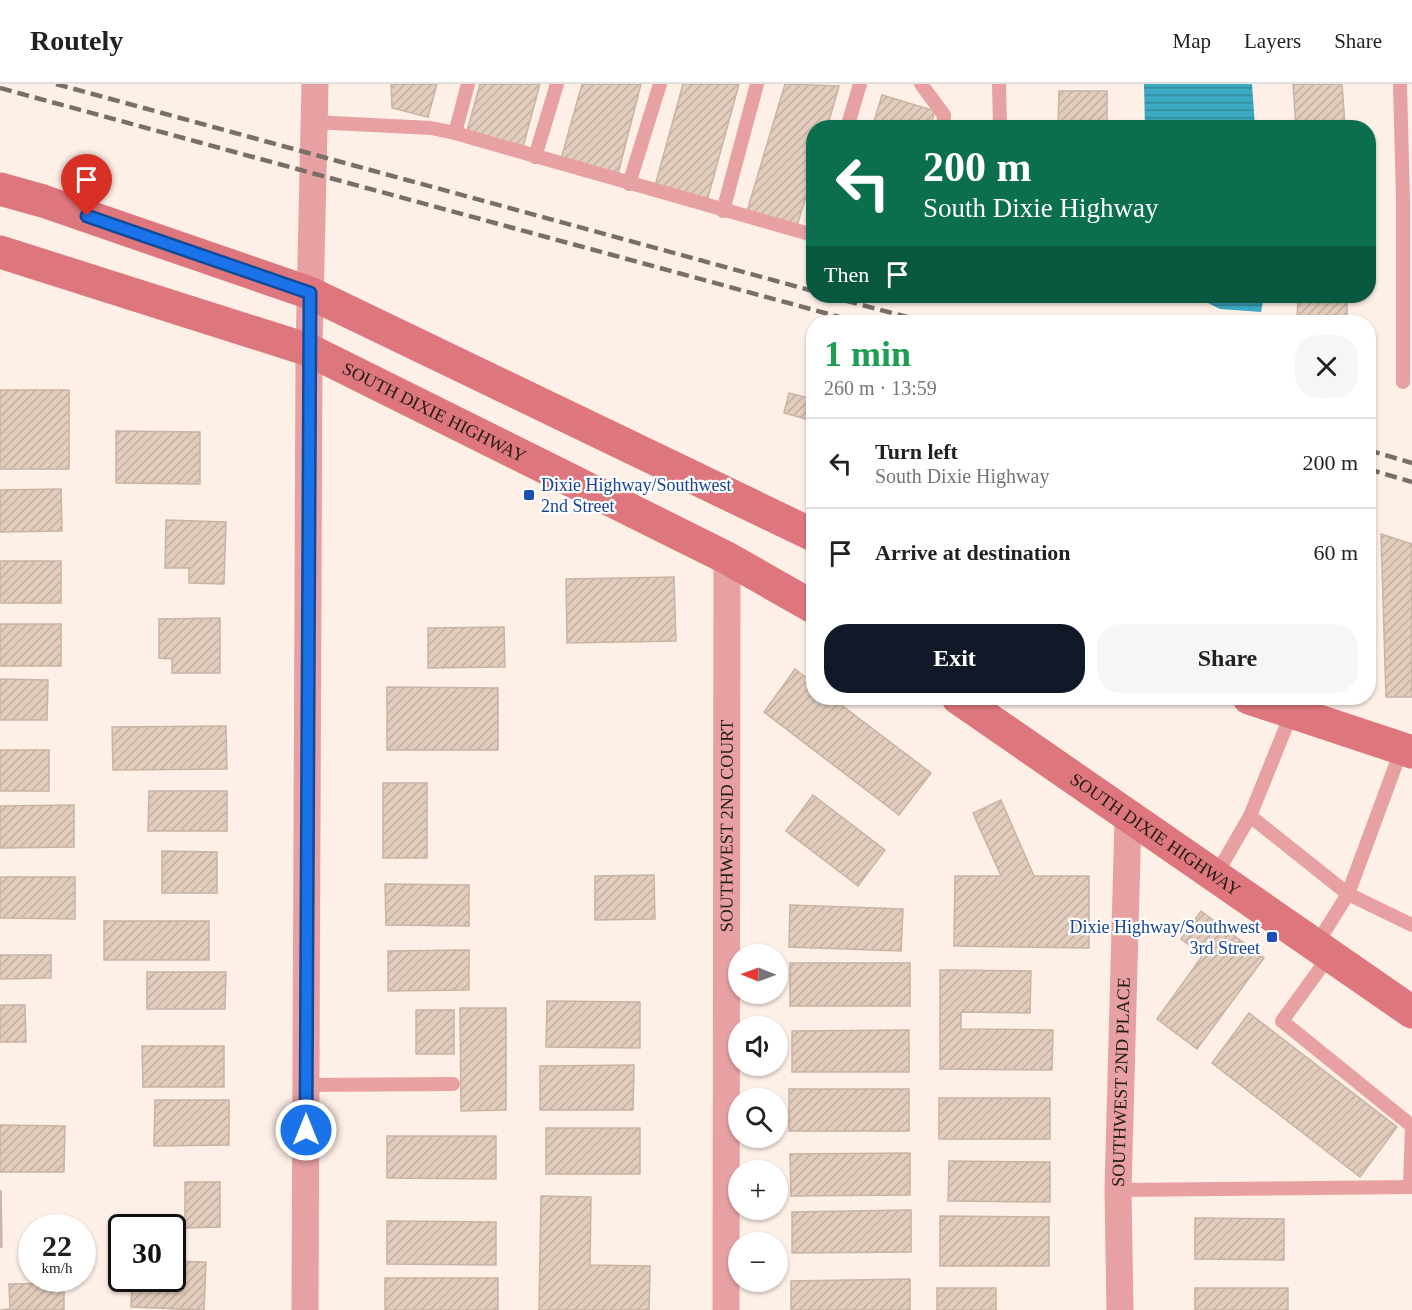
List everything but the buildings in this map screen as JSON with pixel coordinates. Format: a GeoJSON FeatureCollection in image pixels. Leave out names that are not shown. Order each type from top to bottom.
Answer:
{"type":"FeatureCollection","features":[{"type":"Feature","properties":{"kind":"main road"},"geometry":{"type":"LineString","coordinates":[[0,189],[43,201],[310,293],[806,532]]}},
{"type":"Feature","properties":{"kind":"main road","name":"SOUTH DIXIE HIGHWAY"},"geometry":{"type":"LineString","coordinates":[[0,252],[309,350],[727,558],[806,603]]}},
{"type":"Feature","properties":{"kind":"main road","name":"SOUTH DIXIE HIGHWAY"},"geometry":{"type":"LineString","coordinates":[[968,705],[1128,818],[1216,875],[1412,1012]]}},
{"type":"Feature","properties":{"kind":"main road"},"geometry":{"type":"LineString","coordinates":[[1270,705],[1407,750]]}},
{"type":"Feature","properties":{"kind":"street"},"geometry":{"type":"LineString","coordinates":[[305,1310],[309,350],[315,84]]}},
{"type":"Feature","properties":{"kind":"street","name":"SOUTHWEST 2ND COURT"},"geometry":{"type":"LineString","coordinates":[[726,1310],[727,558]]}},
{"type":"Feature","properties":{"kind":"street","name":"SOUTHWEST 2ND PLACE"},"geometry":{"type":"LineString","coordinates":[[1120,1310],[1118,1190],[1128,818]]}},
{"type":"Feature","properties":{"kind":"lane"},"geometry":{"type":"LineString","coordinates":[[454,133],[468,84]]}},
{"type":"Feature","properties":{"kind":"lane"},"geometry":{"type":"LineString","coordinates":[[535,157],[556,84]]}},
{"type":"Feature","properties":{"kind":"lane"},"geometry":{"type":"LineString","coordinates":[[629,184],[660,84]]}},
{"type":"Feature","properties":{"kind":"lane"},"geometry":{"type":"LineString","coordinates":[[723,211],[757,84]]}},
{"type":"Feature","properties":{"kind":"lane"},"geometry":{"type":"LineString","coordinates":[[849,120],[860,84]]}},
{"type":"Feature","properties":{"kind":"lane"},"geometry":{"type":"LineString","coordinates":[[921,84],[944,115],[944,120]]}},
{"type":"Feature","properties":{"kind":"lane"},"geometry":{"type":"LineString","coordinates":[[999,84],[1000,120]]}},
{"type":"Feature","properties":{"kind":"lane"},"geometry":{"type":"LineString","coordinates":[[1400,84],[1403,199],[1403,382]]}},
{"type":"Feature","properties":{"kind":"lane"},"geometry":{"type":"LineString","coordinates":[[313,122],[431,128],[454,133],[806,233]]}},
{"type":"Feature","properties":{"kind":"lane"},"geometry":{"type":"LineString","coordinates":[[1216,875],[1250,816],[1292,712]]}},
{"type":"Feature","properties":{"kind":"lane"},"geometry":{"type":"LineString","coordinates":[[1118,1190],[1411,1187],[1412,1126],[1282,1021],[1323,950],[1407,750]]}},
{"type":"Feature","properties":{"kind":"lane"},"geometry":{"type":"LineString","coordinates":[[1250,816],[1348,894],[1412,925]]}},
{"type":"Feature","properties":{"kind":"lane"},"geometry":{"type":"LineString","coordinates":[[306,1085],[453,1084]]}},
{"type":"Feature","properties":{"kind":"water"},"geometry":{"type":"Polygon","coordinates":[[[1144,84],[1252,84],[1255,120],[1145,120],[1144,84]]]}},
{"type":"Feature","properties":{"kind":"water"},"geometry":{"type":"Polygon","coordinates":[[[1208,303],[1263,303],[1261,312],[1220,309],[1208,303]]]}},
{"type":"Feature","properties":{"kind":"railway"},"geometry":{"type":"LineString","coordinates":[[56,84],[806,289]]}},
{"type":"Feature","properties":{"kind":"railway"},"geometry":{"type":"LineString","coordinates":[[0,88],[832,315]]}},
{"type":"Feature","properties":{"kind":"railway"},"geometry":{"type":"LineString","coordinates":[[854,303],[900,315]]}},
{"type":"Feature","properties":{"kind":"railway"},"geometry":{"type":"LineString","coordinates":[[1376,452],[1412,463]]}},
{"type":"Feature","properties":{"kind":"railway"},"geometry":{"type":"LineString","coordinates":[[1376,471],[1412,482]]}},
{"type":"Feature","properties":{"kind":"place","name":"Dixie Highway/Southwest 2nd Street"},"geometry":{"type":"Point","coordinates":[529,495]}},
{"type":"Feature","properties":{"kind":"place","name":"Dixie Highway/Southwest 3rd Street"},"geometry":{"type":"Point","coordinates":[1272,937]}},
{"type":"Feature","properties":{"kind":"route"},"geometry":{"type":"LineString","coordinates":[[87,216],[310,293],[306,1130]]}}]}
